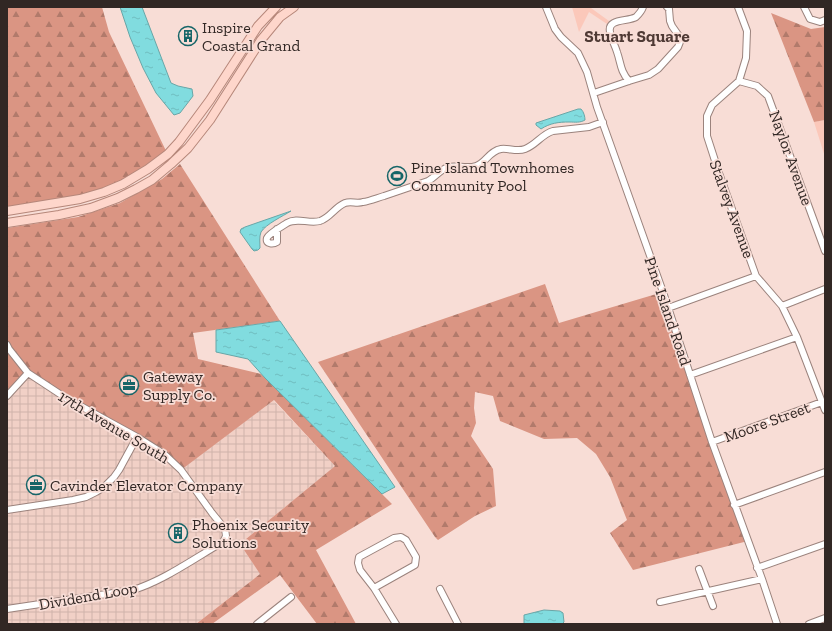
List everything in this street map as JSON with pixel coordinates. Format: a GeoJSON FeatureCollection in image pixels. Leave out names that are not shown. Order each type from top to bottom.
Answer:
{"type":"FeatureCollection","features":[{"type":"Feature","properties":{"kind":"main road"},"geometry":{"type":"LineString","coordinates":[[7,211],[80,199],[104,192],[123,184],[148,169],[168,154],[179,142],[210,100],[258,26],[276,7]]}},
{"type":"Feature","properties":{"kind":"main road"},"geometry":{"type":"LineString","coordinates":[[7,222],[59,215],[90,208],[118,198],[152,180],[188,148],[210,120],[261,40],[280,17],[292,7]]}},
{"type":"Feature","properties":{"kind":"street","name":"Pine Island Road"},"geometry":{"type":"LineString","coordinates":[[546,7],[555,29],[561,37],[578,53],[582,60],[668,308],[712,442],[777,624]]}},
{"type":"Feature","properties":{"kind":"street"},"geometry":{"type":"LineString","coordinates":[[629,81],[621,70],[618,53],[609,29],[611,24],[616,21],[631,19],[637,16],[644,7]]}},
{"type":"Feature","properties":{"kind":"street"},"geometry":{"type":"LineString","coordinates":[[594,93],[649,75],[658,70],[678,47],[680,42],[679,36],[672,26],[669,9],[667,7]]}},
{"type":"Feature","properties":{"kind":"street"},"geometry":{"type":"LineString","coordinates":[[738,7],[747,31],[746,58],[739,81]]}},
{"type":"Feature","properties":{"kind":"street"},"geometry":{"type":"LineString","coordinates":[[804,7],[810,19],[820,22],[825,20]]}},
{"type":"Feature","properties":{"kind":"street","name":"Naylor Avenue"},"geometry":{"type":"LineString","coordinates":[[739,81],[757,86],[768,96],[825,251]]}},
{"type":"Feature","properties":{"kind":"street","name":"Stalvey Avenue"},"geometry":{"type":"LineString","coordinates":[[739,81],[712,105],[708,116],[707,136],[756,276],[782,306],[797,337],[825,410]]}},
{"type":"Feature","properties":{"kind":"street"},"geometry":{"type":"LineString","coordinates":[[277,229],[295,220],[314,222],[321,221],[343,204],[350,202],[362,203],[428,181],[449,167],[479,165],[496,150],[520,150],[527,148],[548,132],[589,127],[603,122]]}},
{"type":"Feature","properties":{"kind":"street"},"geometry":{"type":"LineString","coordinates":[[668,308],[756,276]]}},
{"type":"Feature","properties":{"kind":"street"},"geometry":{"type":"LineString","coordinates":[[782,306],[825,289]]}},
{"type":"Feature","properties":{"kind":"street"},"geometry":{"type":"LineString","coordinates":[[690,375],[797,337]]}},
{"type":"Feature","properties":{"kind":"street","name":"17th Avenue South"},"geometry":{"type":"LineString","coordinates":[[7,345],[28,373],[66,398],[137,437],[164,454],[181,470],[225,529],[226,536]]}},
{"type":"Feature","properties":{"kind":"street"},"geometry":{"type":"LineString","coordinates":[[7,396],[28,373]]}},
{"type":"Feature","properties":{"kind":"street","name":"Moore Street"},"geometry":{"type":"LineString","coordinates":[[712,442],[822,402]]}},
{"type":"Feature","properties":{"kind":"street"},"geometry":{"type":"LineString","coordinates":[[7,510],[73,500],[96,492],[104,487],[114,477],[137,437]]}},
{"type":"Feature","properties":{"kind":"street"},"geometry":{"type":"LineString","coordinates":[[734,504],[825,472]]}},
{"type":"Feature","properties":{"kind":"street","name":"Dividend Loop"},"geometry":{"type":"LineString","coordinates":[[7,609],[133,590],[142,587],[223,542],[226,536]]}},
{"type":"Feature","properties":{"kind":"street"},"geometry":{"type":"LineString","coordinates":[[374,588],[415,565],[416,557],[406,540],[400,537],[394,538],[359,557],[358,563],[360,570],[374,588],[396,624]]}},
{"type":"Feature","properties":{"kind":"street"},"geometry":{"type":"LineString","coordinates":[[757,568],[825,544]]}},
{"type":"Feature","properties":{"kind":"street"},"geometry":{"type":"LineString","coordinates":[[699,569],[713,606]]}},
{"type":"Feature","properties":{"kind":"street"},"geometry":{"type":"LineString","coordinates":[[660,602],[762,579]]}},
{"type":"Feature","properties":{"kind":"street"},"geometry":{"type":"LineString","coordinates":[[440,589],[458,624]]}},
{"type":"Feature","properties":{"kind":"street"},"geometry":{"type":"LineString","coordinates":[[257,624],[291,597]]}},
{"type":"Feature","properties":{"kind":"street"},"geometry":{"type":"LineString","coordinates":[[809,624],[825,618]]}},
{"type":"Feature","properties":{"kind":"shaded area","name":"Stuart Square"},"geometry":{"type":"Polygon","coordinates":[[[572,7],[592,7],[591,8],[609,21],[607,24],[589,12],[579,32],[572,7]]]}},
{"type":"Feature","properties":{"kind":"shaded area"},"geometry":{"type":"Polygon","coordinates":[[[825,120],[825,157],[814,122],[825,120]]]}},
{"type":"Feature","properties":{"kind":"shaded area"},"geometry":{"type":"Polygon","coordinates":[[[28,373],[137,437],[181,469],[273,400],[335,466],[240,544],[260,574],[196,624],[7,624],[7,396],[28,373]]]}},
{"type":"Feature","properties":{"kind":"green space"},"geometry":{"type":"Polygon","coordinates":[[[7,7],[102,7],[109,32],[167,153],[104,191],[7,211],[7,7]]]}},
{"type":"Feature","properties":{"kind":"green space"},"geometry":{"type":"Polygon","coordinates":[[[771,13],[811,29],[825,27],[825,120],[814,122],[771,13]]]}},
{"type":"Feature","properties":{"kind":"green space"},"geometry":{"type":"Polygon","coordinates":[[[180,164],[280,321],[193,333],[198,359],[261,374],[392,504],[316,550],[356,624],[317,624],[280,575],[212,624],[196,624],[260,574],[240,544],[335,466],[274,400],[181,470],[164,454],[28,373],[7,396],[7,228],[78,217],[120,203],[162,179],[180,164]]]}},
{"type":"Feature","properties":{"kind":"green space"},"geometry":{"type":"Polygon","coordinates":[[[545,284],[559,323],[663,292],[748,541],[633,570],[610,533],[627,520],[610,477],[596,454],[577,438],[544,439],[500,421],[493,396],[475,392],[474,408],[476,423],[471,436],[493,469],[496,506],[475,516],[438,540],[435,537],[318,362],[545,284]]]}},
{"type":"Feature","properties":{"kind":"water"},"geometry":{"type":"Polygon","coordinates":[[[120,7],[142,7],[171,83],[192,89],[193,96],[180,113],[174,115],[156,93],[143,68],[130,37],[120,7]]]}},
{"type":"Feature","properties":{"kind":"water"},"geometry":{"type":"Polygon","coordinates":[[[578,109],[582,110],[585,120],[579,122],[555,123],[541,129],[536,125],[536,123],[578,109]]]}},
{"type":"Feature","properties":{"kind":"water"},"geometry":{"type":"Polygon","coordinates":[[[291,211],[263,229],[260,234],[260,248],[258,250],[254,251],[252,249],[240,232],[241,229],[245,227],[291,211]]]}},
{"type":"Feature","properties":{"kind":"water"},"geometry":{"type":"Polygon","coordinates":[[[280,321],[395,487],[382,494],[265,378],[248,359],[216,352],[216,330],[280,321]]]}},
{"type":"Feature","properties":{"kind":"water"},"geometry":{"type":"Polygon","coordinates":[[[544,610],[560,611],[563,613],[564,622],[562,624],[524,624],[524,615],[544,610]]]}},
{"type":"Feature","properties":{"kind":"place","name":"Inspire Coastal Grand"},"geometry":{"type":"Point","coordinates":[188,36]}},
{"type":"Feature","properties":{"kind":"place","name":"Pine Island Townhomes Community Pool"},"geometry":{"type":"Point","coordinates":[397,176]}},
{"type":"Feature","properties":{"kind":"place","name":"Gateway Supply Co."},"geometry":{"type":"Point","coordinates":[129,385]}},
{"type":"Feature","properties":{"kind":"place","name":"Cavinder Elevator Company"},"geometry":{"type":"Point","coordinates":[36,485]}},
{"type":"Feature","properties":{"kind":"place","name":"Phoenix Security Solutions"},"geometry":{"type":"Point","coordinates":[178,533]}},
{"type":"Feature","properties":{"kind":"district","name":"Stuart Square"},"geometry":{"type":"Point","coordinates":[637,36]}}]}
